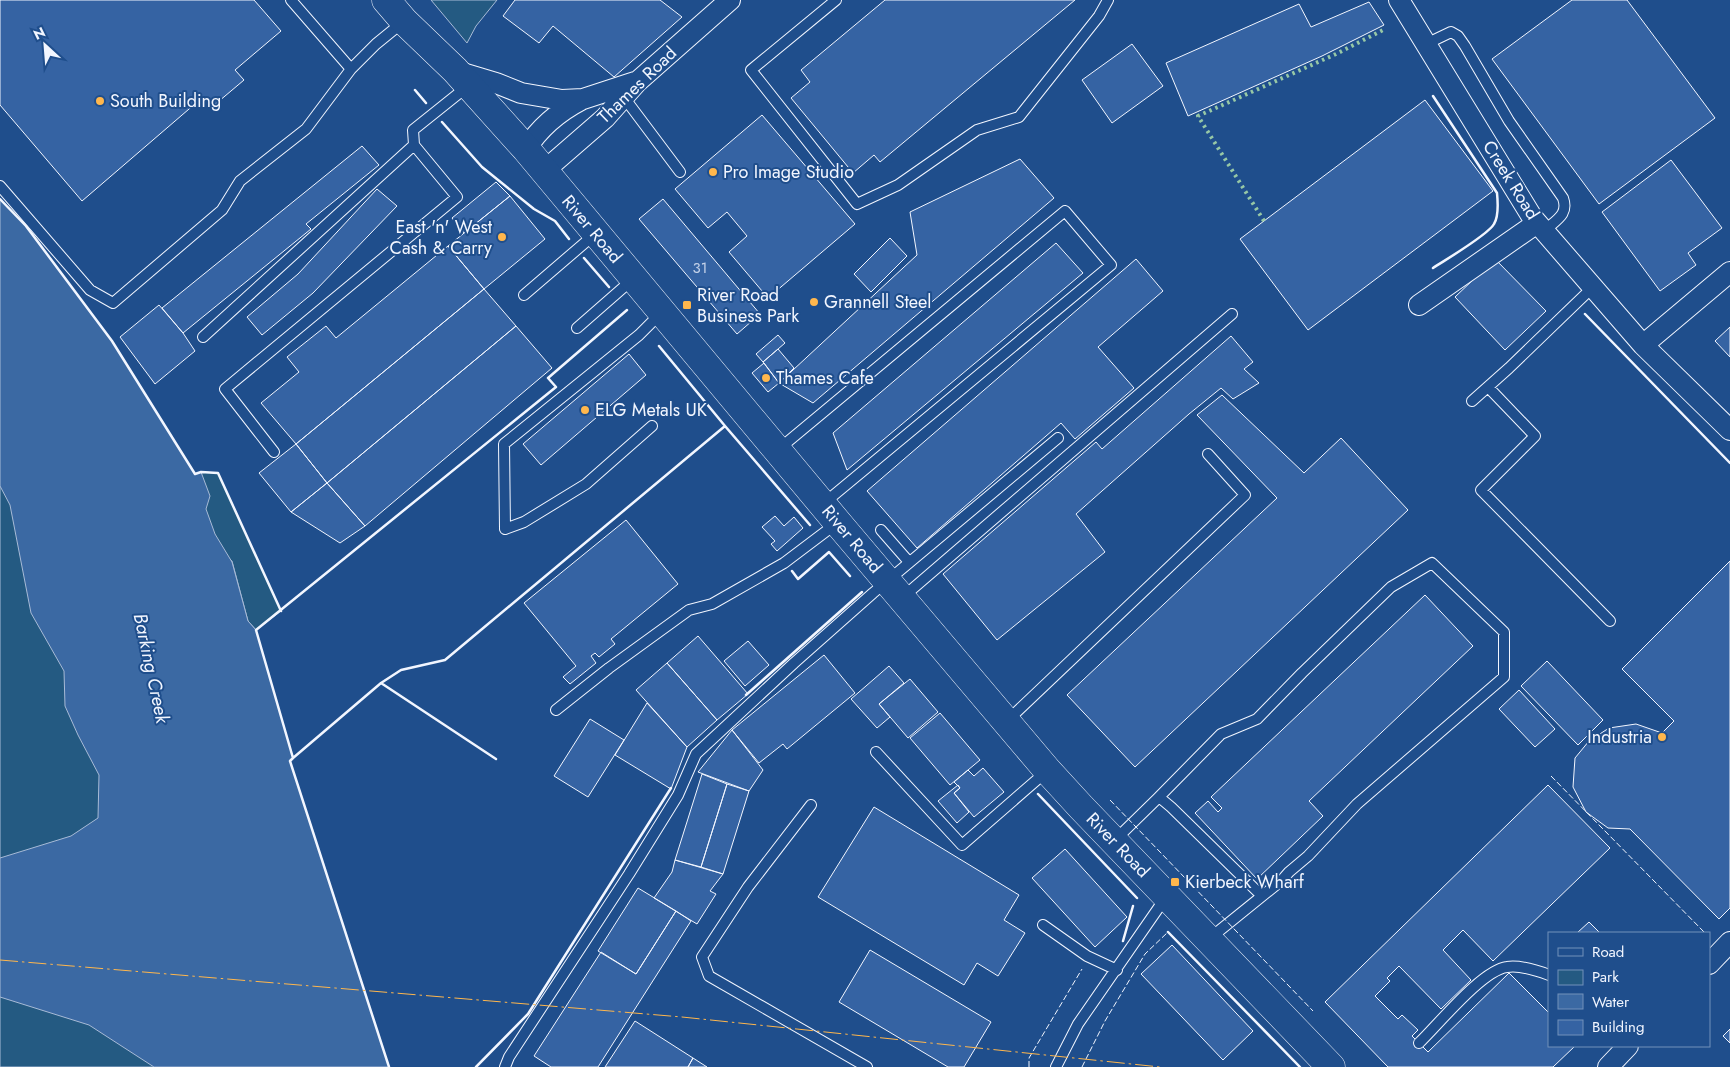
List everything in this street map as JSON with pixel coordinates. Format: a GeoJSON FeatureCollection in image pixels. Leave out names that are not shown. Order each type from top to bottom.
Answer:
{"type":"FeatureCollection","features":[{"type":"Feature","properties":{"kind":"street","name":"River Road"},"geometry":{"type":"LineString","coordinates":[[386,0],[526,149],[830,514],[1048,771],[1331,1067]]}},
{"type":"Feature","properties":{"kind":"street","name":"Thames Road"},"geometry":{"type":"LineString","coordinates":[[544,171],[605,118],[637,82],[730,0]]}},
{"type":"Feature","properties":{"kind":"street","name":"Creek Road"},"geometry":{"type":"LineString","coordinates":[[1399,0],[1541,227],[1643,345],[1730,430]]}},
{"type":"Feature","properties":{"kind":"street"},"geometry":{"type":"LineString","coordinates":[[461,78],[496,83],[521,93],[562,100],[583,98],[637,82]]}},
{"type":"Feature","properties":{"kind":"street","name":"Thames Road"},"geometry":{"type":"LineString","coordinates":[[526,149],[544,125],[567,107],[583,98]]}},
{"type":"Feature","properties":{"kind":"street"},"geometry":{"type":"LineString","coordinates":[[1419,304],[1541,227]]}},
{"type":"Feature","properties":{"kind":"street"},"geometry":{"type":"LineString","coordinates":[[1643,345],[1730,272]]}},
{"type":"Feature","properties":{"kind":"street"},"geometry":{"type":"LineString","coordinates":[[1710,963],[1730,942]]}},
{"type":"Feature","properties":{"kind":"street"},"geometry":{"type":"LineString","coordinates":[[1608,1067],[1623,1048]]}},
{"type":"Feature","properties":{"kind":"lane"},"geometry":{"type":"LineString","coordinates":[[291,0],[351,69]]}},
{"type":"Feature","properties":{"kind":"lane"},"geometry":{"type":"LineString","coordinates":[[836,0],[751,70],[857,204],[898,184],[976,130],[1019,117],[1099,16],[1108,0]]}},
{"type":"Feature","properties":{"kind":"lane"},"geometry":{"type":"LineString","coordinates":[[0,186],[90,290],[113,302],[222,210],[240,181],[306,129],[351,69],[376,44],[404,21]]}},
{"type":"Feature","properties":{"kind":"lane"},"geometry":{"type":"LineString","coordinates":[[1426,44],[1451,32],[1458,36],[1510,121],[1563,198],[1565,210],[1541,227]]}},
{"type":"Feature","properties":{"kind":"lane"},"geometry":{"type":"LineString","coordinates":[[274,452],[225,389],[457,197],[414,144],[413,130],[461,78]]}},
{"type":"Feature","properties":{"kind":"lane"},"geometry":{"type":"LineString","coordinates":[[623,96],[680,172]]}},
{"type":"Feature","properties":{"kind":"lane"},"geometry":{"type":"LineString","coordinates":[[203,337],[414,144]]}},
{"type":"Feature","properties":{"kind":"lane"},"geometry":{"type":"LineString","coordinates":[[556,710],[609,668],[689,610],[712,604],[784,562],[830,514],[1110,265],[1065,211],[778,450]]}},
{"type":"Feature","properties":{"kind":"lane"},"geometry":{"type":"LineString","coordinates":[[524,294],[596,233]]}},
{"type":"Feature","properties":{"kind":"lane"},"geometry":{"type":"LineString","coordinates":[[577,328],[634,279]]}},
{"type":"Feature","properties":{"kind":"lane"},"geometry":{"type":"LineString","coordinates":[[1472,401],[1593,287]]}},
{"type":"Feature","properties":{"kind":"lane"},"geometry":{"type":"LineString","coordinates":[[652,426],[586,484],[524,522],[505,529],[504,444],[639,335],[662,312]]}},
{"type":"Feature","properties":{"kind":"lane"},"geometry":{"type":"LineString","coordinates":[[505,1067],[509,1057],[629,874],[678,794],[696,754],[794,662],[895,589],[1232,314]]}},
{"type":"Feature","properties":{"kind":"lane"},"geometry":{"type":"LineString","coordinates":[[1488,387],[1536,436],[1480,490],[1610,622]]}},
{"type":"Feature","properties":{"kind":"lane"},"geometry":{"type":"LineString","coordinates":[[895,589],[909,562],[1058,438]]}},
{"type":"Feature","properties":{"kind":"lane"},"geometry":{"type":"LineString","coordinates":[[1007,722],[1245,495],[1208,454]]}},
{"type":"Feature","properties":{"kind":"lane"},"geometry":{"type":"LineString","coordinates":[[881,530],[909,562]]}},
{"type":"Feature","properties":{"kind":"lane"},"geometry":{"type":"LineString","coordinates":[[1114,842],[1221,734],[1257,719],[1391,587],[1432,563],[1504,632],[1504,676],[1357,804],[1308,856],[1282,880],[1208,940]]}},
{"type":"Feature","properties":{"kind":"lane"},"geometry":{"type":"LineString","coordinates":[[876,752],[962,845],[1048,771]]}},
{"type":"Feature","properties":{"kind":"lane"},"geometry":{"type":"LineString","coordinates":[[1158,797],[1171,807],[1262,896]]}},
{"type":"Feature","properties":{"kind":"lane"},"geometry":{"type":"LineString","coordinates":[[811,805],[748,887],[702,957],[709,976],[866,1067]]}},
{"type":"Feature","properties":{"kind":"lane"},"geometry":{"type":"LineString","coordinates":[[1056,1067],[1078,1024],[1167,896]]}},
{"type":"Feature","properties":{"kind":"lane"},"geometry":{"type":"LineString","coordinates":[[1043,925],[1087,956],[1116,970]]}},
{"type":"Feature","properties":{"kind":"lane"},"geometry":{"type":"LineString","coordinates":[[1419,1043],[1479,982],[1496,970],[1517,966],[1548,975]]}},
{"type":"Feature","properties":{"kind":"green space"},"geometry":{"type":"Polygon","coordinates":[[[431,0],[497,0],[476,26],[467,43],[431,0]]]}},
{"type":"Feature","properties":{"kind":"green space"},"geometry":{"type":"Polygon","coordinates":[[[0,365],[221,1067],[0,1067],[0,365]]]}},
{"type":"Feature","properties":{"kind":"green space"},"geometry":{"type":"Polygon","coordinates":[[[133,375],[195,474],[201,472],[218,473],[281,611],[256,630],[248,621],[232,561],[206,537],[133,375]]]}},
{"type":"Feature","properties":{"kind":"water","name":"Barking Creek"},"geometry":{"type":"Polygon","coordinates":[[[0,199],[26,226],[112,341],[195,474],[201,472],[210,496],[206,509],[215,534],[232,562],[248,621],[256,630],[293,758],[290,761],[389,1067],[154,1067],[89,1025],[0,997],[0,858],[71,836],[98,818],[99,775],[65,706],[64,671],[31,613],[10,505],[0,486],[0,199]]]}},
{"type":"Feature","properties":{"kind":"building","name":"South Building"},"geometry":{"type":"Polygon","coordinates":[[[0,0],[254,0],[281,31],[235,70],[244,80],[212,107],[203,97],[82,201],[0,105],[0,0]]]}},
{"type":"Feature","properties":{"kind":"building"},"geometry":{"type":"Polygon","coordinates":[[[515,0],[660,0],[682,17],[614,77],[553,26],[539,43],[503,16],[515,0]]]}},
{"type":"Feature","properties":{"kind":"building"},"geometry":{"type":"Polygon","coordinates":[[[885,0],[1075,0],[880,162],[874,155],[853,173],[791,98],[810,82],[801,70],[885,0]]]}},
{"type":"Feature","properties":{"kind":"building"},"geometry":{"type":"Polygon","coordinates":[[[1572,0],[1627,0],[1715,118],[1599,204],[1492,59],[1572,0]]]}},
{"type":"Feature","properties":{"kind":"building"},"geometry":{"type":"Polygon","coordinates":[[[1369,2],[1384,25],[1322,56],[1188,116],[1166,63],[1299,4],[1311,27],[1369,2]]]}},
{"type":"Feature","properties":{"kind":"building"},"geometry":{"type":"Polygon","coordinates":[[[1132,44],[1163,86],[1112,123],[1082,80],[1132,44]]]}},
{"type":"Feature","properties":{"kind":"building"},"geometry":{"type":"Polygon","coordinates":[[[1425,100],[1493,191],[1308,330],[1240,239],[1425,100]]]}},
{"type":"Feature","properties":{"kind":"building"},"geometry":{"type":"Polygon","coordinates":[[[762,115],[855,224],[768,298],[729,252],[747,236],[727,212],[708,228],[675,189],[762,115]]]}},
{"type":"Feature","properties":{"kind":"building"},"geometry":{"type":"Polygon","coordinates":[[[362,146],[379,165],[306,224],[311,229],[183,333],[162,308],[362,146]]]}},
{"type":"Feature","properties":{"kind":"building"},"geometry":{"type":"Polygon","coordinates":[[[1020,159],[1054,198],[813,403],[779,383],[917,255],[910,212],[1020,159]]]}},
{"type":"Feature","properties":{"kind":"building"},"geometry":{"type":"Polygon","coordinates":[[[1671,160],[1722,228],[1688,253],[1696,265],[1660,291],[1602,212],[1671,160]]]}},
{"type":"Feature","properties":{"kind":"building"},"geometry":{"type":"Polygon","coordinates":[[[496,182],[510,196],[464,233],[452,218],[496,182]]]}},
{"type":"Feature","properties":{"kind":"building"},"geometry":{"type":"Polygon","coordinates":[[[377,189],[397,206],[313,293],[262,335],[247,317],[298,274],[377,189]]]}},
{"type":"Feature","properties":{"kind":"building"},"geometry":{"type":"Polygon","coordinates":[[[510,196],[545,239],[484,289],[448,246],[510,196]]]}},
{"type":"Feature","properties":{"kind":"building"},"geometry":{"type":"Polygon","coordinates":[[[663,199],[760,314],[737,334],[639,219],[663,199]]]}},
{"type":"Feature","properties":{"kind":"building"},"geometry":{"type":"Polygon","coordinates":[[[890,238],[907,256],[871,292],[854,274],[890,238]]]}},
{"type":"Feature","properties":{"kind":"building"},"geometry":{"type":"Polygon","coordinates":[[[1056,243],[1083,273],[847,470],[833,433],[1056,243]]]}},
{"type":"Feature","properties":{"kind":"building"},"geometry":{"type":"Polygon","coordinates":[[[448,246],[484,289],[296,444],[261,403],[299,372],[287,357],[326,326],[336,338],[448,246]]]}},
{"type":"Feature","properties":{"kind":"building"},"geometry":{"type":"Polygon","coordinates":[[[1136,259],[1163,291],[1098,347],[1134,388],[1075,439],[1061,423],[917,548],[867,491],[1136,259]]]}},
{"type":"Feature","properties":{"kind":"building"},"geometry":{"type":"Polygon","coordinates":[[[1495,259],[1546,311],[1505,350],[1455,297],[1495,259]]]}},
{"type":"Feature","properties":{"kind":"building"},"geometry":{"type":"Polygon","coordinates":[[[484,289],[516,326],[327,483],[296,444],[484,289]]]}},
{"type":"Feature","properties":{"kind":"building"},"geometry":{"type":"Polygon","coordinates":[[[159,305],[183,333],[195,351],[155,384],[120,337],[159,305]]]}},
{"type":"Feature","properties":{"kind":"building"},"geometry":{"type":"Polygon","coordinates":[[[516,326],[552,368],[365,526],[327,483],[516,326]]]}},
{"type":"Feature","properties":{"kind":"building"},"geometry":{"type":"Polygon","coordinates":[[[1730,327],[1730,357],[1715,341],[1730,327]]]}},
{"type":"Feature","properties":{"kind":"building"},"geometry":{"type":"Polygon","coordinates":[[[778,335],[785,343],[763,362],[756,354],[778,335]]]}},
{"type":"Feature","properties":{"kind":"building"},"geometry":{"type":"Polygon","coordinates":[[[1231,336],[1253,362],[1244,369],[1259,383],[1233,399],[1221,388],[1076,514],[1105,552],[997,640],[943,574],[1096,442],[1102,449],[1231,336]]]}},
{"type":"Feature","properties":{"kind":"building"},"geometry":{"type":"Polygon","coordinates":[[[778,349],[794,368],[779,383],[763,362],[778,349]]]}},
{"type":"Feature","properties":{"kind":"building","name":"ELG Metals UK"},"geometry":{"type":"Polygon","coordinates":[[[629,354],[646,375],[541,465],[523,444],[629,354]]]}},
{"type":"Feature","properties":{"kind":"building","name":"Thames Cafe"},"geometry":{"type":"Polygon","coordinates":[[[764,363],[779,383],[768,392],[752,373],[764,363]]]}},
{"type":"Feature","properties":{"kind":"building"},"geometry":{"type":"Polygon","coordinates":[[[1222,395],[1304,473],[1341,438],[1408,510],[1135,767],[1067,695],[1277,498],[1197,415],[1222,395]]]}},
{"type":"Feature","properties":{"kind":"building"},"geometry":{"type":"Polygon","coordinates":[[[296,444],[327,483],[291,512],[259,473],[296,444]]]}},
{"type":"Feature","properties":{"kind":"building"},"geometry":{"type":"Polygon","coordinates":[[[327,483],[365,526],[340,543],[291,512],[327,483]]]}},
{"type":"Feature","properties":{"kind":"building"},"geometry":{"type":"Polygon","coordinates":[[[775,516],[784,526],[794,517],[803,528],[777,551],[771,544],[775,541],[762,527],[775,516]]]}},
{"type":"Feature","properties":{"kind":"building"},"geometry":{"type":"Polygon","coordinates":[[[626,520],[678,584],[611,639],[615,644],[599,657],[595,653],[591,656],[596,663],[570,684],[563,677],[576,666],[524,603],[626,520]]]}},
{"type":"Feature","properties":{"kind":"building","name":"Industria"},"geometry":{"type":"Polygon","coordinates":[[[1730,561],[1730,908],[1719,919],[1630,829],[1608,828],[1586,812],[1573,787],[1575,758],[1589,741],[1609,728],[1636,724],[1662,733],[1674,721],[1622,669],[1730,561]]]}},
{"type":"Feature","properties":{"kind":"building"},"geometry":{"type":"Polygon","coordinates":[[[1425,595],[1473,646],[1309,801],[1323,816],[1257,879],[1195,813],[1208,801],[1218,812],[1222,808],[1211,797],[1425,595]]]}},
{"type":"Feature","properties":{"kind":"building"},"geometry":{"type":"Polygon","coordinates":[[[698,636],[748,694],[717,720],[667,663],[698,636]]]}},
{"type":"Feature","properties":{"kind":"building"},"geometry":{"type":"Polygon","coordinates":[[[748,641],[769,665],[745,686],[724,661],[748,641]]]}},
{"type":"Feature","properties":{"kind":"building"},"geometry":{"type":"Polygon","coordinates":[[[824,655],[855,693],[787,749],[783,744],[759,763],[732,730],[824,655]]]}},
{"type":"Feature","properties":{"kind":"building"},"geometry":{"type":"Polygon","coordinates":[[[1547,661],[1603,720],[1578,745],[1521,686],[1547,661]]]}},
{"type":"Feature","properties":{"kind":"building"},"geometry":{"type":"Polygon","coordinates":[[[667,663],[717,720],[687,747],[636,690],[667,663]]]}},
{"type":"Feature","properties":{"kind":"building"},"geometry":{"type":"Polygon","coordinates":[[[889,666],[904,683],[879,704],[890,717],[877,728],[851,699],[889,666]]]}},
{"type":"Feature","properties":{"kind":"building"},"geometry":{"type":"Polygon","coordinates":[[[910,679],[938,712],[908,738],[879,704],[910,679]]]}},
{"type":"Feature","properties":{"kind":"building"},"geometry":{"type":"Polygon","coordinates":[[[1519,690],[1555,729],[1535,747],[1499,709],[1519,690]]]}},
{"type":"Feature","properties":{"kind":"building"},"geometry":{"type":"Polygon","coordinates":[[[647,703],[687,747],[671,789],[615,755],[647,703]]]}},
{"type":"Feature","properties":{"kind":"building"},"geometry":{"type":"Polygon","coordinates":[[[940,713],[980,760],[950,785],[910,738],[940,713]]]}},
{"type":"Feature","properties":{"kind":"building"},"geometry":{"type":"Polygon","coordinates":[[[590,719],[624,740],[588,797],[554,776],[590,719]]]}},
{"type":"Feature","properties":{"kind":"building"},"geometry":{"type":"Polygon","coordinates":[[[732,730],[763,770],[749,791],[698,772],[732,730]]]}},
{"type":"Feature","properties":{"kind":"building"},"geometry":{"type":"Polygon","coordinates":[[[983,768],[1004,792],[974,817],[954,793],[960,788],[954,782],[968,770],[974,776],[983,768]]]}},
{"type":"Feature","properties":{"kind":"building"},"geometry":{"type":"Polygon","coordinates":[[[702,774],[727,784],[701,867],[675,860],[702,774]]]}},
{"type":"Feature","properties":{"kind":"building"},"geometry":{"type":"Polygon","coordinates":[[[727,784],[749,791],[723,874],[701,867],[727,784]]]}},
{"type":"Feature","properties":{"kind":"building"},"geometry":{"type":"Polygon","coordinates":[[[958,785],[960,788],[954,793],[969,812],[957,823],[938,801],[958,785]]]}},
{"type":"Feature","properties":{"kind":"building"},"geometry":{"type":"Polygon","coordinates":[[[1548,785],[1610,848],[1493,961],[1463,930],[1443,950],[1471,980],[1441,1009],[1399,966],[1387,978],[1390,981],[1375,996],[1398,1019],[1402,1015],[1418,1030],[1412,1036],[1428,1052],[1509,973],[1548,1012],[1548,1047],[1574,1047],[1553,1067],[1388,1067],[1325,1002],[1548,785]]]}},
{"type":"Feature","properties":{"kind":"building"},"geometry":{"type":"Polygon","coordinates":[[[874,807],[1019,895],[1004,920],[1025,933],[998,976],[977,963],[964,985],[818,897],[874,807]]]}},
{"type":"Feature","properties":{"kind":"building"},"geometry":{"type":"Polygon","coordinates":[[[1065,849],[1127,917],[1095,947],[1032,878],[1065,849]]]}},
{"type":"Feature","properties":{"kind":"building"},"geometry":{"type":"Polygon","coordinates":[[[675,860],[723,874],[710,891],[716,894],[697,924],[654,898],[672,872],[675,860]]]}},
{"type":"Feature","properties":{"kind":"building"},"geometry":{"type":"Polygon","coordinates":[[[638,888],[676,911],[636,974],[598,951],[638,888]]]}},
{"type":"Feature","properties":{"kind":"building"},"geometry":{"type":"Polygon","coordinates":[[[676,911],[691,921],[598,1067],[551,1067],[534,1056],[601,952],[636,974],[676,911]]]}},
{"type":"Feature","properties":{"kind":"building"},"geometry":{"type":"Polygon","coordinates":[[[1589,922],[1599,932],[1578,932],[1589,922]]]}},
{"type":"Feature","properties":{"kind":"building"},"geometry":{"type":"Polygon","coordinates":[[[1172,945],[1253,1031],[1223,1060],[1141,974],[1172,945]]]}},
{"type":"Feature","properties":{"kind":"building"},"geometry":{"type":"Polygon","coordinates":[[[870,950],[991,1022],[964,1067],[948,1067],[839,1002],[870,950]]]}},
{"type":"Feature","properties":{"kind":"building"},"geometry":{"type":"Polygon","coordinates":[[[635,1021],[693,1058],[688,1067],[605,1067],[635,1021]]]}},
{"type":"Feature","properties":{"kind":"building"},"geometry":{"type":"Polygon","coordinates":[[[1730,1029],[1730,1043],[1723,1036],[1730,1029]]]}},
{"type":"Feature","properties":{"kind":"building"},"geometry":{"type":"Polygon","coordinates":[[[693,1058],[707,1067],[688,1067],[693,1058]]]}},
{"type":"Feature","properties":{"kind":"hedge"},"geometry":{"type":"LineString","coordinates":[[1264,221],[1198,116],[1336,54],[1385,29]]}},
{"type":"Feature","properties":{"kind":"fence"},"geometry":{"type":"LineString","coordinates":[[1551,776],[1704,932]]}},
{"type":"Feature","properties":{"kind":"fence"},"geometry":{"type":"LineString","coordinates":[[1110,800],[1313,1011]]}},
{"type":"Feature","properties":{"kind":"fence"},"geometry":{"type":"LineString","coordinates":[[1082,1067],[1105,1021],[1145,954],[1168,932]]}},
{"type":"Feature","properties":{"kind":"fence"},"geometry":{"type":"LineString","coordinates":[[1029,1067],[1029,1058],[1082,969]]}},
{"type":"Feature","properties":{"kind":"wall"},"geometry":{"type":"LineString","coordinates":[[415,90],[426,103]]}},
{"type":"Feature","properties":{"kind":"wall"},"geometry":{"type":"LineString","coordinates":[[1433,96],[1497,193],[1498,205],[1496,221],[1490,229],[1433,268]]}},
{"type":"Feature","properties":{"kind":"wall"},"geometry":{"type":"LineString","coordinates":[[442,122],[482,167],[534,209],[555,221],[569,239]]}},
{"type":"Feature","properties":{"kind":"wall"},"geometry":{"type":"LineString","coordinates":[[0,199],[26,226],[112,341],[195,474],[201,472],[218,473],[281,611]]}},
{"type":"Feature","properties":{"kind":"wall"},"geometry":{"type":"LineString","coordinates":[[584,258],[609,287]]}},
{"type":"Feature","properties":{"kind":"wall"},"geometry":{"type":"LineString","coordinates":[[389,1067],[290,761],[293,758],[256,630],[556,387],[548,378],[627,310]]}},
{"type":"Feature","properties":{"kind":"wall"},"geometry":{"type":"LineString","coordinates":[[1585,314],[1730,463]]}},
{"type":"Feature","properties":{"kind":"wall"},"geometry":{"type":"LineString","coordinates":[[659,346],[810,525]]}},
{"type":"Feature","properties":{"kind":"wall"},"geometry":{"type":"LineString","coordinates":[[293,758],[381,683],[401,670],[445,660],[725,426]]}},
{"type":"Feature","properties":{"kind":"wall"},"geometry":{"type":"LineString","coordinates":[[792,571],[798,579],[829,552],[850,576]]}},
{"type":"Feature","properties":{"kind":"wall"},"geometry":{"type":"LineString","coordinates":[[746,695],[862,592]]}},
{"type":"Feature","properties":{"kind":"wall"},"geometry":{"type":"LineString","coordinates":[[381,683],[496,759]]}},
{"type":"Feature","properties":{"kind":"wall"},"geometry":{"type":"LineString","coordinates":[[476,1067],[528,1014],[671,788]]}},
{"type":"Feature","properties":{"kind":"wall"},"geometry":{"type":"LineString","coordinates":[[1038,794],[1137,898]]}},
{"type":"Feature","properties":{"kind":"wall"},"geometry":{"type":"LineString","coordinates":[[1123,941],[1133,906]]}},
{"type":"Feature","properties":{"kind":"wall"},"geometry":{"type":"LineString","coordinates":[[1168,932],[1300,1067]]}},
{"type":"Feature","properties":{"kind":"power"},"geometry":{"type":"LineString","coordinates":[[0,960],[682,1017],[1160,1067]]}},
{"type":"Feature","properties":{"kind":"place","name":"South Building"},"geometry":{"type":"Point","coordinates":[100,101]}},
{"type":"Feature","properties":{"kind":"place","name":"Pro Image Studio"},"geometry":{"type":"Point","coordinates":[713,172]}},
{"type":"Feature","properties":{"kind":"place","name":"East 'n' West Cash & Carry"},"geometry":{"type":"Point","coordinates":[502,237]}},
{"type":"Feature","properties":{"kind":"place","name":"Grannell Steel"},"geometry":{"type":"Point","coordinates":[814,302]}},
{"type":"Feature","properties":{"kind":"place","name":"River Road Business Park"},"geometry":{"type":"Point","coordinates":[687,305]}},
{"type":"Feature","properties":{"kind":"place","name":"Thames Cafe"},"geometry":{"type":"Point","coordinates":[766,378]}},
{"type":"Feature","properties":{"kind":"place","name":"ELG Metals UK"},"geometry":{"type":"Point","coordinates":[585,410]}},
{"type":"Feature","properties":{"kind":"place","name":"Industria"},"geometry":{"type":"Point","coordinates":[1662,737]}},
{"type":"Feature","properties":{"kind":"place","name":"Kierbeck Wharf"},"geometry":{"type":"Point","coordinates":[1175,882]}}]}
